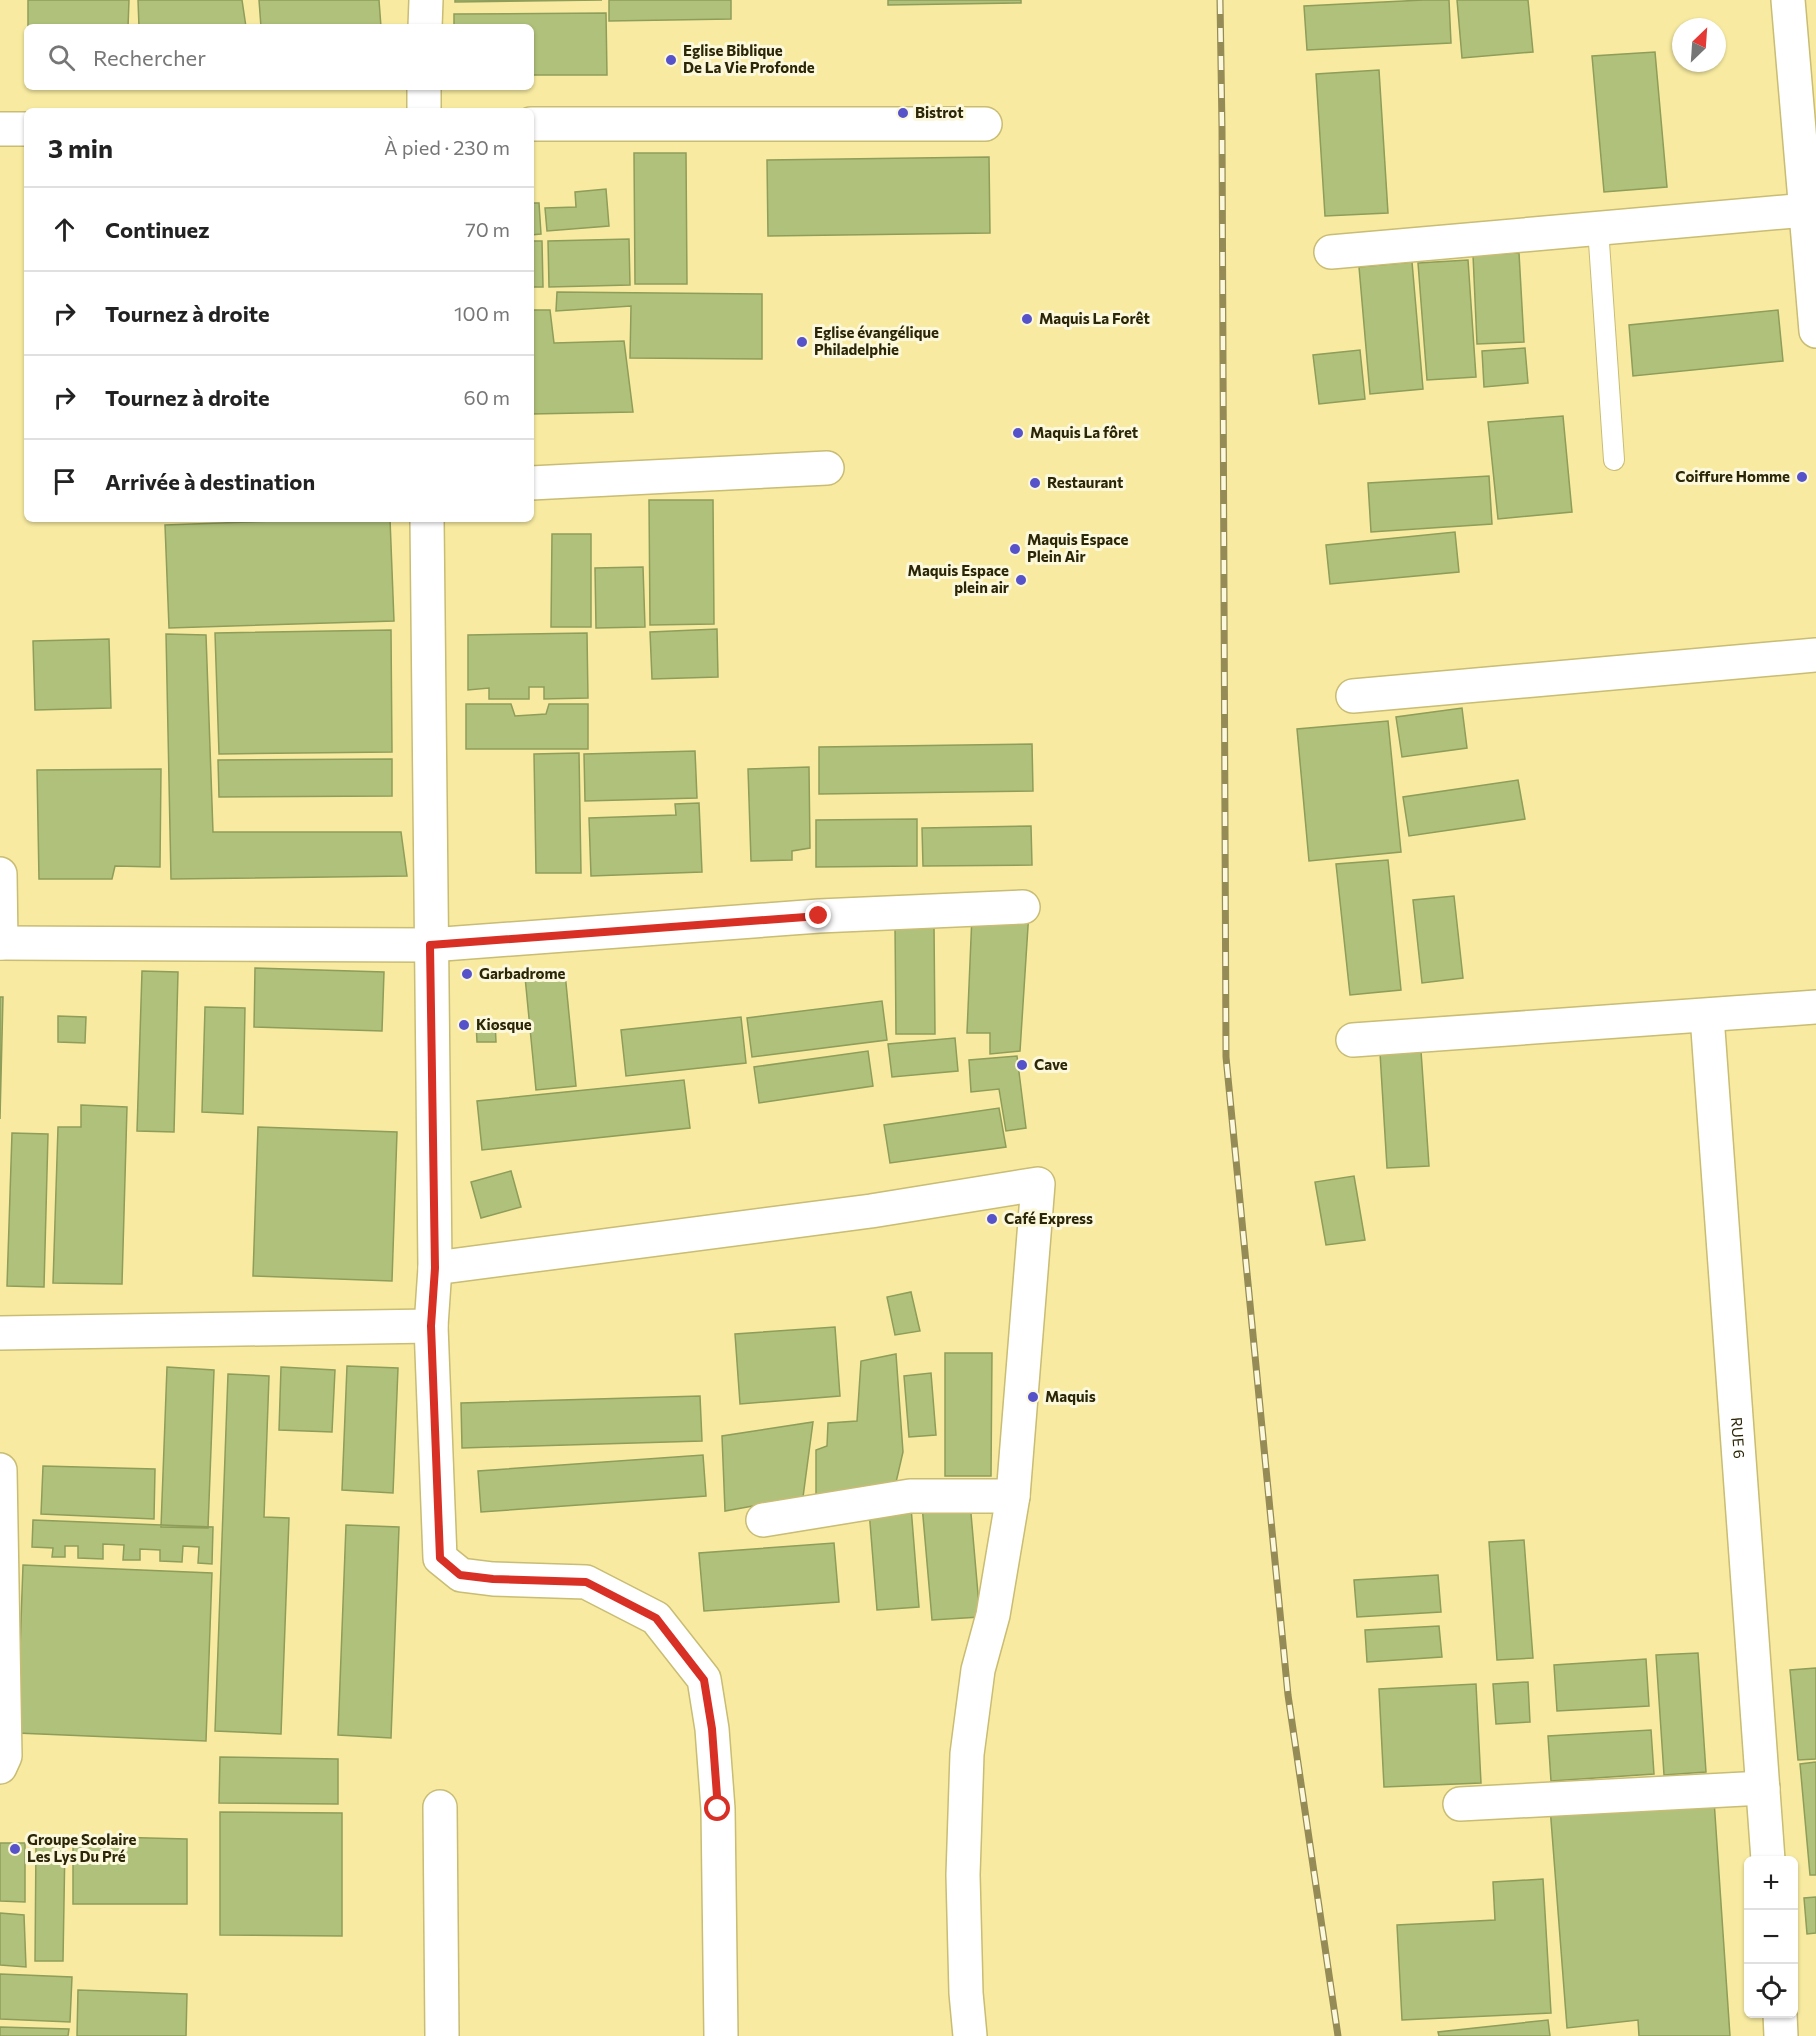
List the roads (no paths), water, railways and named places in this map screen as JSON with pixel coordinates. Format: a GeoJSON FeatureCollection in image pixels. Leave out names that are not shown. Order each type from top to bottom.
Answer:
{"type":"FeatureCollection","features":[{"type":"Feature","properties":{"kind":"street"},"geometry":{"type":"LineString","coordinates":[[425,24],[426,0]]}},
{"type":"Feature","properties":{"kind":"street"},"geometry":{"type":"LineString","coordinates":[[1788,0],[1816,331]]}},
{"type":"Feature","properties":{"kind":"street"},"geometry":{"type":"LineString","coordinates":[[424,90],[424,108]]}},
{"type":"Feature","properties":{"kind":"street"},"geometry":{"type":"LineString","coordinates":[[534,124],[985,124]]}},
{"type":"Feature","properties":{"kind":"street"},"geometry":{"type":"LineString","coordinates":[[0,129],[24,129]]}},
{"type":"Feature","properties":{"kind":"street"},"geometry":{"type":"LineString","coordinates":[[1331,252],[1806,210]]}},
{"type":"Feature","properties":{"kind":"street"},"geometry":{"type":"LineString","coordinates":[[534,483],[827,468]]}},
{"type":"Feature","properties":{"kind":"street"},"geometry":{"type":"LineString","coordinates":[[427,522],[435,1268],[431,1326],[440,1558],[460,1575],[493,1579],[586,1582],[656,1618],[704,1680],[712,1729],[718,1809],[721,2036]]}},
{"type":"Feature","properties":{"kind":"street"},"geometry":{"type":"LineString","coordinates":[[1353,696],[1816,655]]}},
{"type":"Feature","properties":{"kind":"street"},"geometry":{"type":"LineString","coordinates":[[0,874],[1,943],[430,945],[819,916],[1023,907]]}},
{"type":"Feature","properties":{"kind":"street"},"geometry":{"type":"LineString","coordinates":[[1353,1040],[1816,1007]]}},
{"type":"Feature","properties":{"kind":"street","name":"RUE 6"},"geometry":{"type":"LineString","coordinates":[[1707,1016],[1768,1856]]}},
{"type":"Feature","properties":{"kind":"street"},"geometry":{"type":"LineString","coordinates":[[435,1268],[871,1211],[1038,1185],[1013,1496],[993,1615],[978,1670],[967,1754],[963,1875],[966,1993],[970,2036]]}},
{"type":"Feature","properties":{"kind":"street"},"geometry":{"type":"LineString","coordinates":[[0,1333],[431,1326]]}},
{"type":"Feature","properties":{"kind":"street"},"geometry":{"type":"LineString","coordinates":[[0,1470],[5,1756],[0,1767]]}},
{"type":"Feature","properties":{"kind":"street"},"geometry":{"type":"LineString","coordinates":[[763,1520],[910,1496],[1013,1496]]}},
{"type":"Feature","properties":{"kind":"street"},"geometry":{"type":"LineString","coordinates":[[1460,1804],[1763,1788]]}},
{"type":"Feature","properties":{"kind":"street"},"geometry":{"type":"LineString","coordinates":[[440,1807],[442,2036]]}},
{"type":"Feature","properties":{"kind":"street"},"geometry":{"type":"LineString","coordinates":[[1780,2018],[1781,2036]]}},
{"type":"Feature","properties":{"kind":"lane"},"geometry":{"type":"LineString","coordinates":[[1598,228],[1614,460]]}},
{"type":"Feature","properties":{"kind":"railway"},"geometry":{"type":"LineString","coordinates":[[1220,0],[1226,1057],[1288,1695],[1338,2036]]}},
{"type":"Feature","properties":{"kind":"place","name":"Eglise Biblique De La Vie Profonde"},"geometry":{"type":"Point","coordinates":[671,60]}},
{"type":"Feature","properties":{"kind":"place","name":"Bistrot"},"geometry":{"type":"Point","coordinates":[903,113]}},
{"type":"Feature","properties":{"kind":"place","name":"Maquis La Forêt"},"geometry":{"type":"Point","coordinates":[1027,319]}},
{"type":"Feature","properties":{"kind":"place","name":"Eglise évangélique Philadelphie"},"geometry":{"type":"Point","coordinates":[802,342]}},
{"type":"Feature","properties":{"kind":"place","name":"Maquis La fôret"},"geometry":{"type":"Point","coordinates":[1018,433]}},
{"type":"Feature","properties":{"kind":"place","name":"Coiffure Homme"},"geometry":{"type":"Point","coordinates":[1802,477]}},
{"type":"Feature","properties":{"kind":"place","name":"Restaurant"},"geometry":{"type":"Point","coordinates":[1035,483]}},
{"type":"Feature","properties":{"kind":"place","name":"Maquis Espace Plein Air"},"geometry":{"type":"Point","coordinates":[1015,549]}},
{"type":"Feature","properties":{"kind":"place","name":"Maquis Espace plein air"},"geometry":{"type":"Point","coordinates":[1021,580]}},
{"type":"Feature","properties":{"kind":"place","name":"Garbadrome"},"geometry":{"type":"Point","coordinates":[467,974]}},
{"type":"Feature","properties":{"kind":"place","name":"Kiosque"},"geometry":{"type":"Point","coordinates":[464,1025]}},
{"type":"Feature","properties":{"kind":"place","name":"Cave"},"geometry":{"type":"Point","coordinates":[1022,1065]}},
{"type":"Feature","properties":{"kind":"place","name":"Café Express"},"geometry":{"type":"Point","coordinates":[992,1219]}},
{"type":"Feature","properties":{"kind":"place","name":"Maquis"},"geometry":{"type":"Point","coordinates":[1033,1397]}},
{"type":"Feature","properties":{"kind":"place","name":"Groupe Scolaire Les Lys Du Pré"},"geometry":{"type":"Point","coordinates":[15,1849]}}]}
